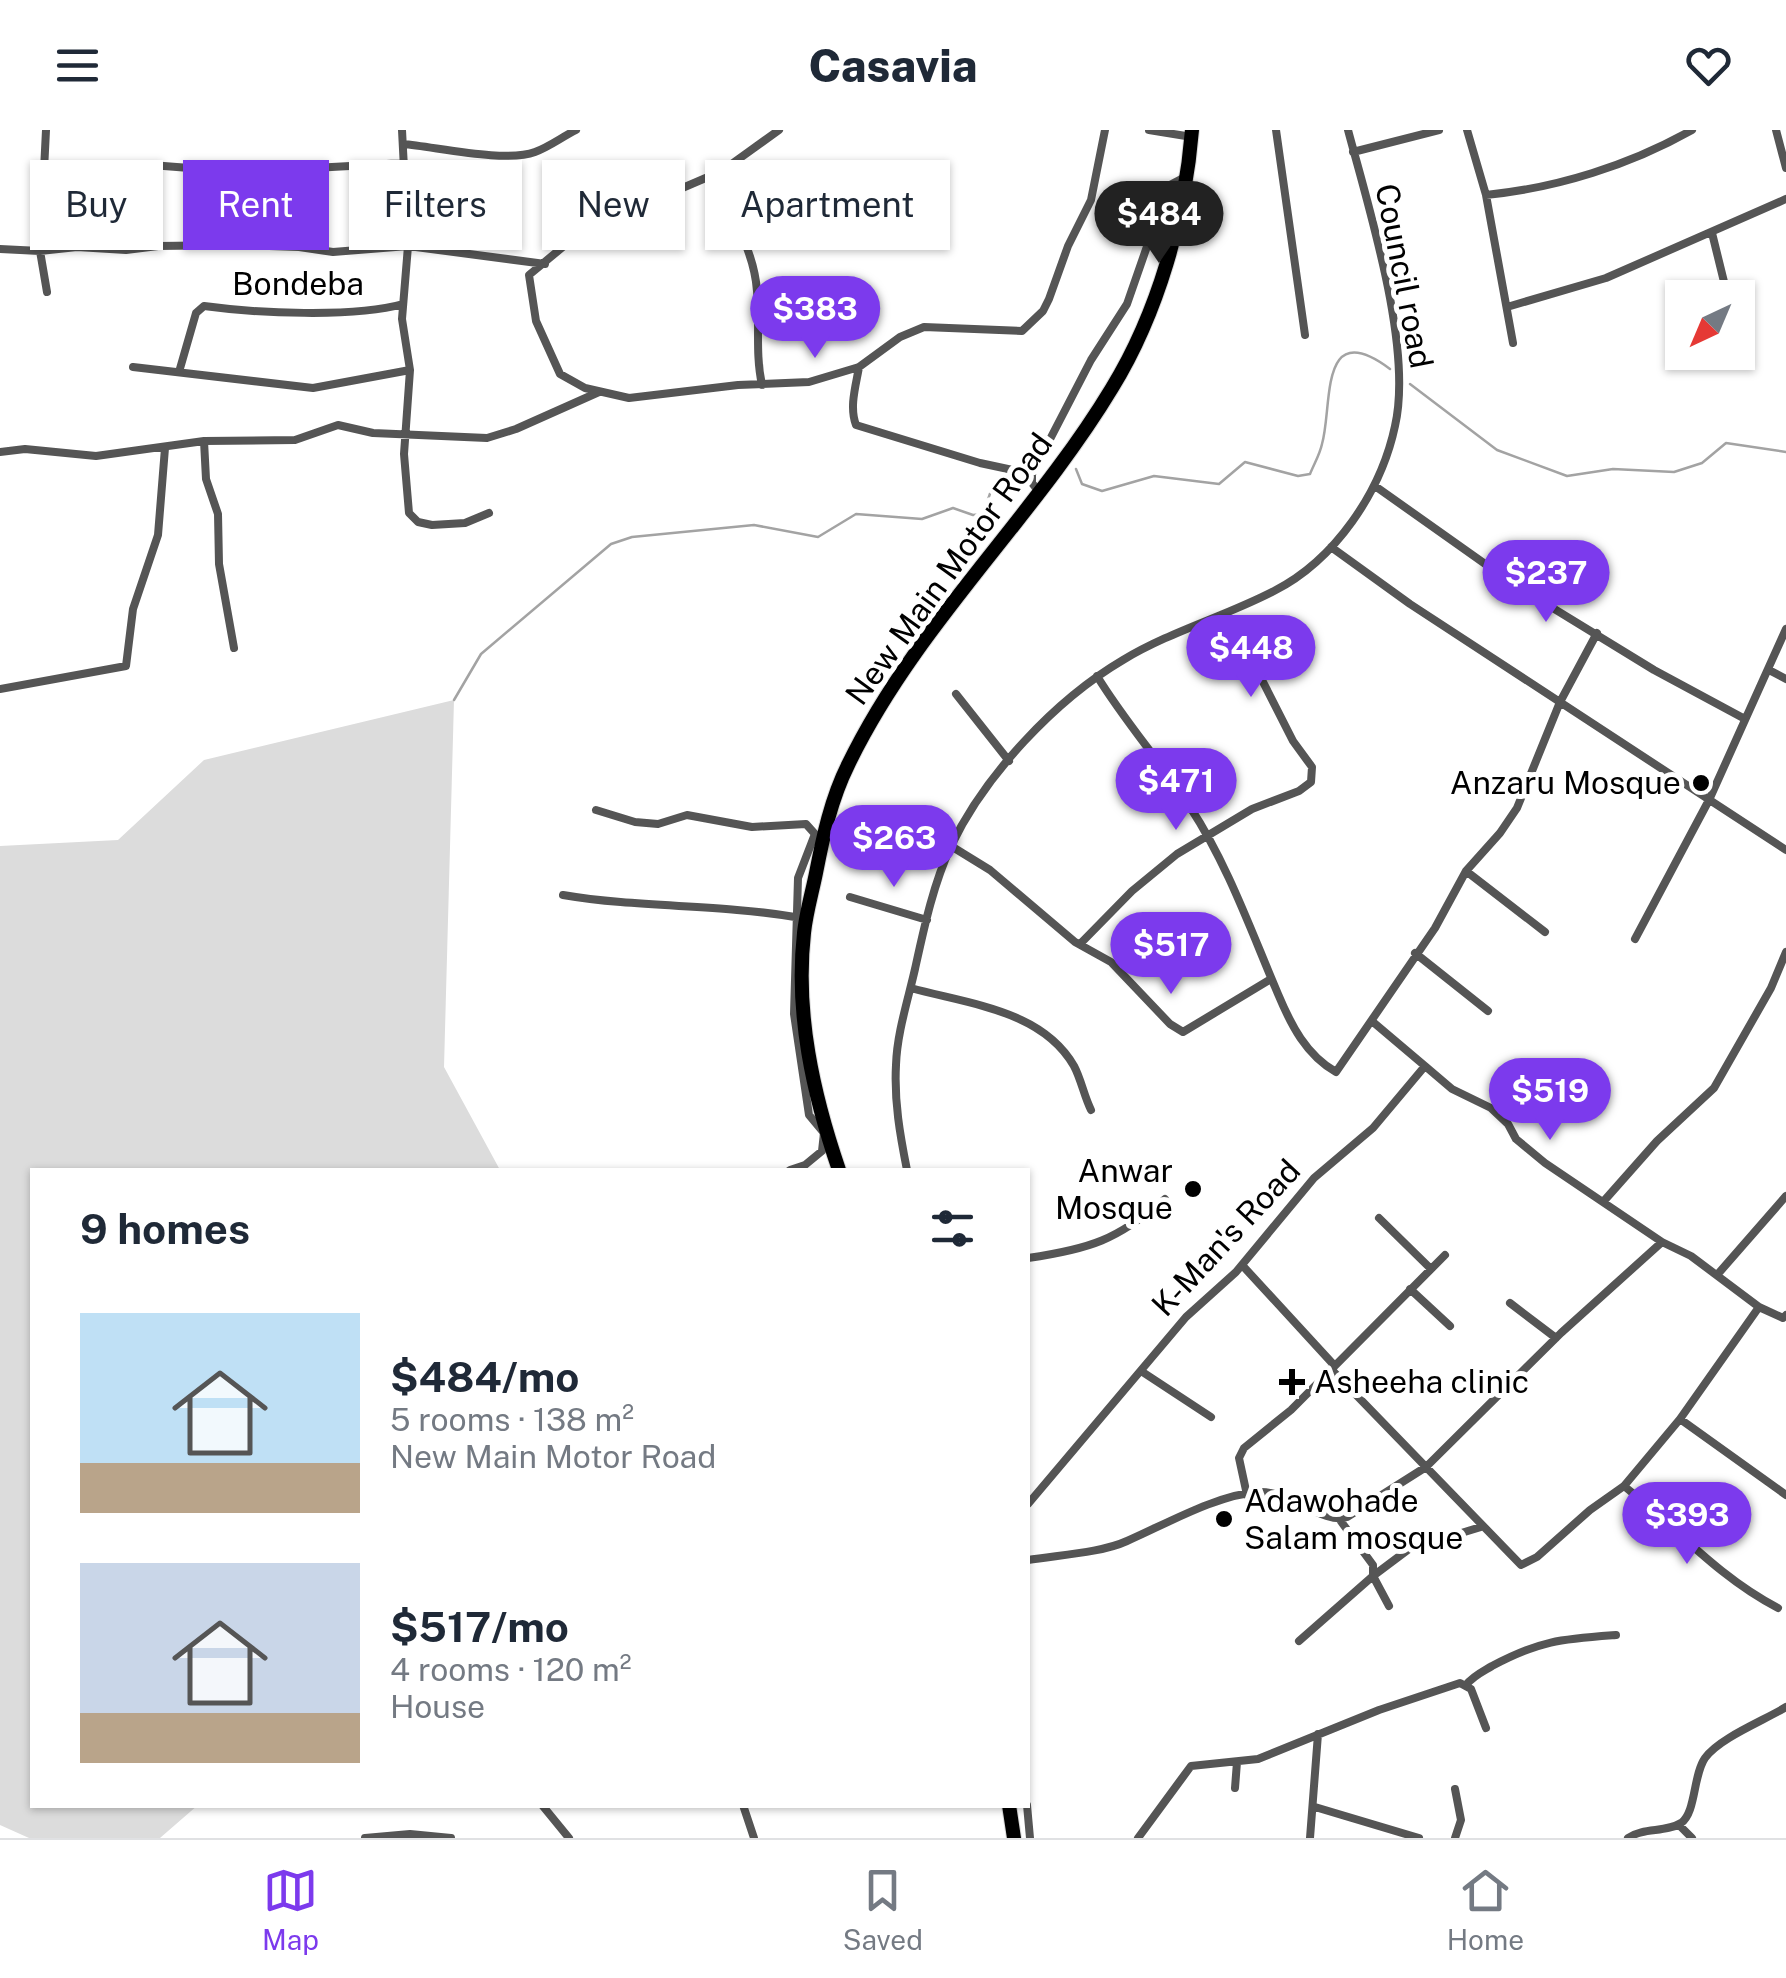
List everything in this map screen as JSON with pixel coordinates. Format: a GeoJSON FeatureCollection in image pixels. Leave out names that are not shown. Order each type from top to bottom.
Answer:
{"type":"FeatureCollection","features":[{"type":"Feature","properties":{"kind":"highway","name":"New Main Motor Road"},"geometry":{"type":"LineString","coordinates":[[841,1168],[825,1134],[808,1055],[802,1001],[804,933],[819,833],[846,767],[890,689],[1040,493],[1113,387],[1143,325],[1168,257],[1195,132]]}},
{"type":"Feature","properties":{"kind":"highway","name":"New Main Motor Road"},"geometry":{"type":"LineString","coordinates":[[842,1168],[816,1054],[811,1000],[813,933],[832,833],[855,770],[900,691],[955,613],[1045,499],[1120,391],[1176,260],[1194,176],[1195,132]]}},
{"type":"Feature","properties":{"kind":"highway"},"geometry":{"type":"LineString","coordinates":[[1009,1808],[1014,1838]]}},
{"type":"Feature","properties":{"kind":"highway"},"geometry":{"type":"LineString","coordinates":[[1022,1838],[1023,1811]]}},
{"type":"Feature","properties":{"kind":"street"},"geometry":{"type":"LineString","coordinates":[[46,130],[40,251],[48,292]]}},
{"type":"Feature","properties":{"kind":"street"},"geometry":{"type":"LineString","coordinates":[[402,130],[404,160]]}},
{"type":"Feature","properties":{"kind":"street"},"geometry":{"type":"LineString","coordinates":[[403,144],[455,148],[486,156],[532,154],[576,130]]}},
{"type":"Feature","properties":{"kind":"street"},"geometry":{"type":"LineString","coordinates":[[738,160],[779,130]]}},
{"type":"Feature","properties":{"kind":"street"},"geometry":{"type":"LineString","coordinates":[[705,176],[597,222],[530,275],[536,321],[560,374],[599,392],[628,398],[809,382],[859,366],[924,327],[1010,332],[1026,328],[1049,299],[1068,246],[1091,200],[1106,130]]}},
{"type":"Feature","properties":{"kind":"street"},"geometry":{"type":"LineString","coordinates":[[1149,130],[1195,132]]}},
{"type":"Feature","properties":{"kind":"street"},"geometry":{"type":"LineString","coordinates":[[1276,130],[1305,334]]}},
{"type":"Feature","properties":{"kind":"street","name":"Council road"},"geometry":{"type":"LineString","coordinates":[[907,1168],[897,1117],[896,1062],[927,920],[952,846],[973,810],[1010,761],[1071,696],[1097,676],[1172,633],[1284,586],[1331,547],[1375,486],[1395,427],[1399,364],[1378,251],[1348,130]]}},
{"type":"Feature","properties":{"kind":"street"},"geometry":{"type":"LineString","coordinates":[[1353,152],[1439,130]]}},
{"type":"Feature","properties":{"kind":"street"},"geometry":{"type":"LineString","coordinates":[[1467,130],[1486,195],[1514,343]]}},
{"type":"Feature","properties":{"kind":"street"},"geometry":{"type":"LineString","coordinates":[[1486,195],[1579,176],[1692,130]]}},
{"type":"Feature","properties":{"kind":"street"},"geometry":{"type":"LineString","coordinates":[[1776,130],[1786,168]]}},
{"type":"Feature","properties":{"kind":"street"},"geometry":{"type":"LineString","coordinates":[[163,165],[210,171],[349,165]]}},
{"type":"Feature","properties":{"kind":"street"},"geometry":{"type":"LineString","coordinates":[[1040,493],[1032,483],[1032,474],[1091,360],[1127,304],[1168,186],[1187,176]]}},
{"type":"Feature","properties":{"kind":"street"},"geometry":{"type":"LineString","coordinates":[[1507,307],[1606,278],[1786,199]]}},
{"type":"Feature","properties":{"kind":"street"},"geometry":{"type":"LineString","coordinates":[[1712,233],[1724,280]]}},
{"type":"Feature","properties":{"kind":"street"},"geometry":{"type":"LineString","coordinates":[[0,249],[40,251],[69,247],[113,251],[238,245],[333,252],[358,250]]}},
{"type":"Feature","properties":{"kind":"street"},"geometry":{"type":"LineString","coordinates":[[408,250],[403,304],[410,406],[404,435],[408,502],[413,519],[455,524],[489,514]]}},
{"type":"Feature","properties":{"kind":"street"},"geometry":{"type":"LineString","coordinates":[[438,250],[545,264]]}},
{"type":"Feature","properties":{"kind":"street"},"geometry":{"type":"LineString","coordinates":[[748,250],[754,273],[762,385]]}},
{"type":"Feature","properties":{"kind":"street","name":"Bondeba"},"geometry":{"type":"LineString","coordinates":[[179,372],[196,313],[204,306],[315,312],[384,309],[403,304]]}},
{"type":"Feature","properties":{"kind":"street"},"geometry":{"type":"LineString","coordinates":[[859,366],[853,402],[856,425],[980,463],[1032,474]]}},
{"type":"Feature","properties":{"kind":"street"},"geometry":{"type":"LineString","coordinates":[[133,367],[313,388],[410,370]]}},
{"type":"Feature","properties":{"kind":"street"},"geometry":{"type":"LineString","coordinates":[[0,452],[25,449],[87,456],[204,441],[294,440],[338,425],[364,432],[473,438],[498,435],[599,392]]}},
{"type":"Feature","properties":{"kind":"street"},"geometry":{"type":"LineString","coordinates":[[204,441],[206,479],[218,514],[219,564],[234,648]]}},
{"type":"Feature","properties":{"kind":"street"},"geometry":{"type":"LineString","coordinates":[[0,689],[126,666],[133,609],[158,535],[165,448]]}},
{"type":"Feature","properties":{"kind":"street"},"geometry":{"type":"LineString","coordinates":[[1375,486],[1512,583],[1654,670],[1745,718]]}},
{"type":"Feature","properties":{"kind":"street"},"geometry":{"type":"LineString","coordinates":[[1331,547],[1410,604],[1786,850]]}},
{"type":"Feature","properties":{"kind":"street"},"geometry":{"type":"LineString","coordinates":[[1080,944],[1132,890],[1178,854],[1252,808],[1299,791],[1314,775],[1262,680],[1220,616]]}},
{"type":"Feature","properties":{"kind":"street"},"geometry":{"type":"LineString","coordinates":[[1635,939],[1710,800],[1786,629]]}},
{"type":"Feature","properties":{"kind":"street"},"geometry":{"type":"LineString","coordinates":[[1097,676],[1206,836],[1242,902],[1290,1022],[1308,1049],[1336,1072],[1373,1022],[1466,872],[1516,808],[1560,702],[1597,633]]}},
{"type":"Feature","properties":{"kind":"street"},"geometry":{"type":"LineString","coordinates":[[1769,670],[1786,679]]}},
{"type":"Feature","properties":{"kind":"street"},"geometry":{"type":"LineString","coordinates":[[956,694],[1010,761]]}},
{"type":"Feature","properties":{"kind":"street"},"geometry":{"type":"LineString","coordinates":[[596,810],[635,822],[658,824],[687,815],[752,827],[799,823],[819,833],[798,878],[796,1037],[809,1115],[825,1134],[822,1151],[796,1168]]}},
{"type":"Feature","properties":{"kind":"street"},"geometry":{"type":"LineString","coordinates":[[952,846],[990,870],[1080,944],[1110,962],[1170,1024],[1183,1032],[1272,979]]}},
{"type":"Feature","properties":{"kind":"street"},"geometry":{"type":"LineString","coordinates":[[1466,872],[1545,932]]}},
{"type":"Feature","properties":{"kind":"street"},"geometry":{"type":"LineString","coordinates":[[563,895],[604,902],[795,917]]}},
{"type":"Feature","properties":{"kind":"street"},"geometry":{"type":"LineString","coordinates":[[850,897],[927,920]]}},
{"type":"Feature","properties":{"kind":"street"},"geometry":{"type":"LineString","coordinates":[[1603,1202],[1657,1141],[1714,1088],[1771,988],[1786,952]]}},
{"type":"Feature","properties":{"kind":"street"},"geometry":{"type":"LineString","coordinates":[[1415,953],[1488,1011]]}},
{"type":"Feature","properties":{"kind":"street"},"geometry":{"type":"LineString","coordinates":[[911,988],[1027,1020],[1050,1036],[1074,1068],[1091,1110]]}},
{"type":"Feature","properties":{"kind":"street"},"geometry":{"type":"LineString","coordinates":[[1373,1022],[1452,1089],[1491,1108],[1508,1124],[1516,1139],[1544,1163],[1662,1242],[1692,1256],[1759,1307],[1785,1318]]}},
{"type":"Feature","properties":{"kind":"street","name":"K-Man's Road"},"geometry":{"type":"LineString","coordinates":[[1030,1502],[1186,1318],[1242,1265],[1296,1198],[1373,1128],[1425,1066]]}},
{"type":"Feature","properties":{"kind":"street"},"geometry":{"type":"LineString","coordinates":[[1717,1275],[1786,1196]]}},
{"type":"Feature","properties":{"kind":"street"},"geometry":{"type":"LineString","coordinates":[[1030,1258],[1100,1242],[1134,1224],[1164,1198]]}},
{"type":"Feature","properties":{"kind":"street"},"geometry":{"type":"LineString","coordinates":[[1379,1218],[1431,1269]]}},
{"type":"Feature","properties":{"kind":"street"},"geometry":{"type":"LineString","coordinates":[[1340,1520],[1426,1467],[1556,1338],[1662,1242]]}},
{"type":"Feature","properties":{"kind":"street"},"geometry":{"type":"LineString","coordinates":[[1247,1495],[1240,1453],[1290,1410],[1445,1256]]}},
{"type":"Feature","properties":{"kind":"street"},"geometry":{"type":"LineString","coordinates":[[1242,1265],[1481,1527],[1522,1565],[1624,1486],[1680,1419],[1759,1307]]}},
{"type":"Feature","properties":{"kind":"street"},"geometry":{"type":"LineString","coordinates":[[1410,1289],[1450,1326]]}},
{"type":"Feature","properties":{"kind":"street"},"geometry":{"type":"LineString","coordinates":[[1510,1303],[1556,1338]]}},
{"type":"Feature","properties":{"kind":"street"},"geometry":{"type":"LineString","coordinates":[[1141,1371],[1212,1417]]}},
{"type":"Feature","properties":{"kind":"street"},"geometry":{"type":"LineString","coordinates":[[1680,1419],[1786,1494]]}},
{"type":"Feature","properties":{"kind":"street"},"geometry":{"type":"LineString","coordinates":[[1624,1486],[1685,1542],[1744,1588],[1778,1608]]}},
{"type":"Feature","properties":{"kind":"street"},"geometry":{"type":"LineString","coordinates":[[1030,1560],[1125,1542],[1179,1515],[1267,1493],[1340,1520],[1373,1565],[1373,1576],[1389,1606]]}},
{"type":"Feature","properties":{"kind":"street"},"geometry":{"type":"LineString","coordinates":[[1300,1641],[1373,1576],[1425,1537],[1481,1527]]}},
{"type":"Feature","properties":{"kind":"street"},"geometry":{"type":"LineString","coordinates":[[1466,1685],[1519,1652],[1550,1640],[1616,1636]]}},
{"type":"Feature","properties":{"kind":"street"},"geometry":{"type":"LineString","coordinates":[[1138,1838],[1191,1766],[1258,1759],[1452,1685],[1466,1685],[1470,1689],[1486,1728]]}},
{"type":"Feature","properties":{"kind":"street"},"geometry":{"type":"LineString","coordinates":[[1628,1838],[1641,1831],[1679,1825],[1686,1819],[1696,1778],[1708,1753],[1786,1707]]}},
{"type":"Feature","properties":{"kind":"street"},"geometry":{"type":"LineString","coordinates":[[1310,1838],[1318,1734]]}},
{"type":"Feature","properties":{"kind":"street"},"geometry":{"type":"LineString","coordinates":[[1236,1788],[1237,1762]]}},
{"type":"Feature","properties":{"kind":"street"},"geometry":{"type":"LineString","coordinates":[[1455,1789],[1461,1820],[1455,1838]]}},
{"type":"Feature","properties":{"kind":"street"},"geometry":{"type":"LineString","coordinates":[[1315,1807],[1418,1838]]}},
{"type":"Feature","properties":{"kind":"street"},"geometry":{"type":"LineString","coordinates":[[544,1808],[569,1838]]}},
{"type":"Feature","properties":{"kind":"street"},"geometry":{"type":"LineString","coordinates":[[744,1808],[754,1838]]}},
{"type":"Feature","properties":{"kind":"street"},"geometry":{"type":"LineString","coordinates":[[1023,1811],[1030,1838]]}},
{"type":"Feature","properties":{"kind":"street"},"geometry":{"type":"LineString","coordinates":[[1679,1825],[1692,1838]]}},
{"type":"Feature","properties":{"kind":"street"},"geometry":{"type":"LineString","coordinates":[[365,1838],[432,1834],[451,1838]]}},
{"type":"Feature","properties":{"kind":"shaded area"},"geometry":{"type":"Polygon","coordinates":[[[454,700],[444,1067],[499,1168],[30,1168],[30,1808],[195,1808],[160,1838],[29,1838],[0,1825],[0,846],[118,840],[204,760],[454,700]]]}},
{"type":"Feature","properties":{"kind":"waterway"},"geometry":{"type":"LineString","coordinates":[[1076,469],[1082,484],[1102,491],[1154,476],[1219,484],[1245,462],[1298,476],[1310,474],[1321,448],[1329,390],[1340,359],[1351,353],[1367,355],[1390,369]]}},
{"type":"Feature","properties":{"kind":"waterway"},"geometry":{"type":"LineString","coordinates":[[1410,384],[1497,450],[1567,476],[1613,469],[1674,472],[1702,463],[1726,443],[1786,452]]}},
{"type":"Feature","properties":{"kind":"waterway"},"geometry":{"type":"LineString","coordinates":[[454,700],[481,654],[611,544],[632,537],[754,525],[818,537],[856,514],[922,519],[953,508],[983,514],[994,482],[1028,478]]}},
{"type":"Feature","properties":{"kind":"place","name":"Anzaru Mosque"},"geometry":{"type":"Point","coordinates":[1701,783]}},
{"type":"Feature","properties":{"kind":"place","name":"Anwar Mosque"},"geometry":{"type":"Point","coordinates":[1193,1189]}},
{"type":"Feature","properties":{"kind":"place","name":"Asheeha clinic"},"geometry":{"type":"Point","coordinates":[1292,1382]}},
{"type":"Feature","properties":{"kind":"place","name":"Adawohade Salam mosque"},"geometry":{"type":"Point","coordinates":[1224,1519]}}]}
